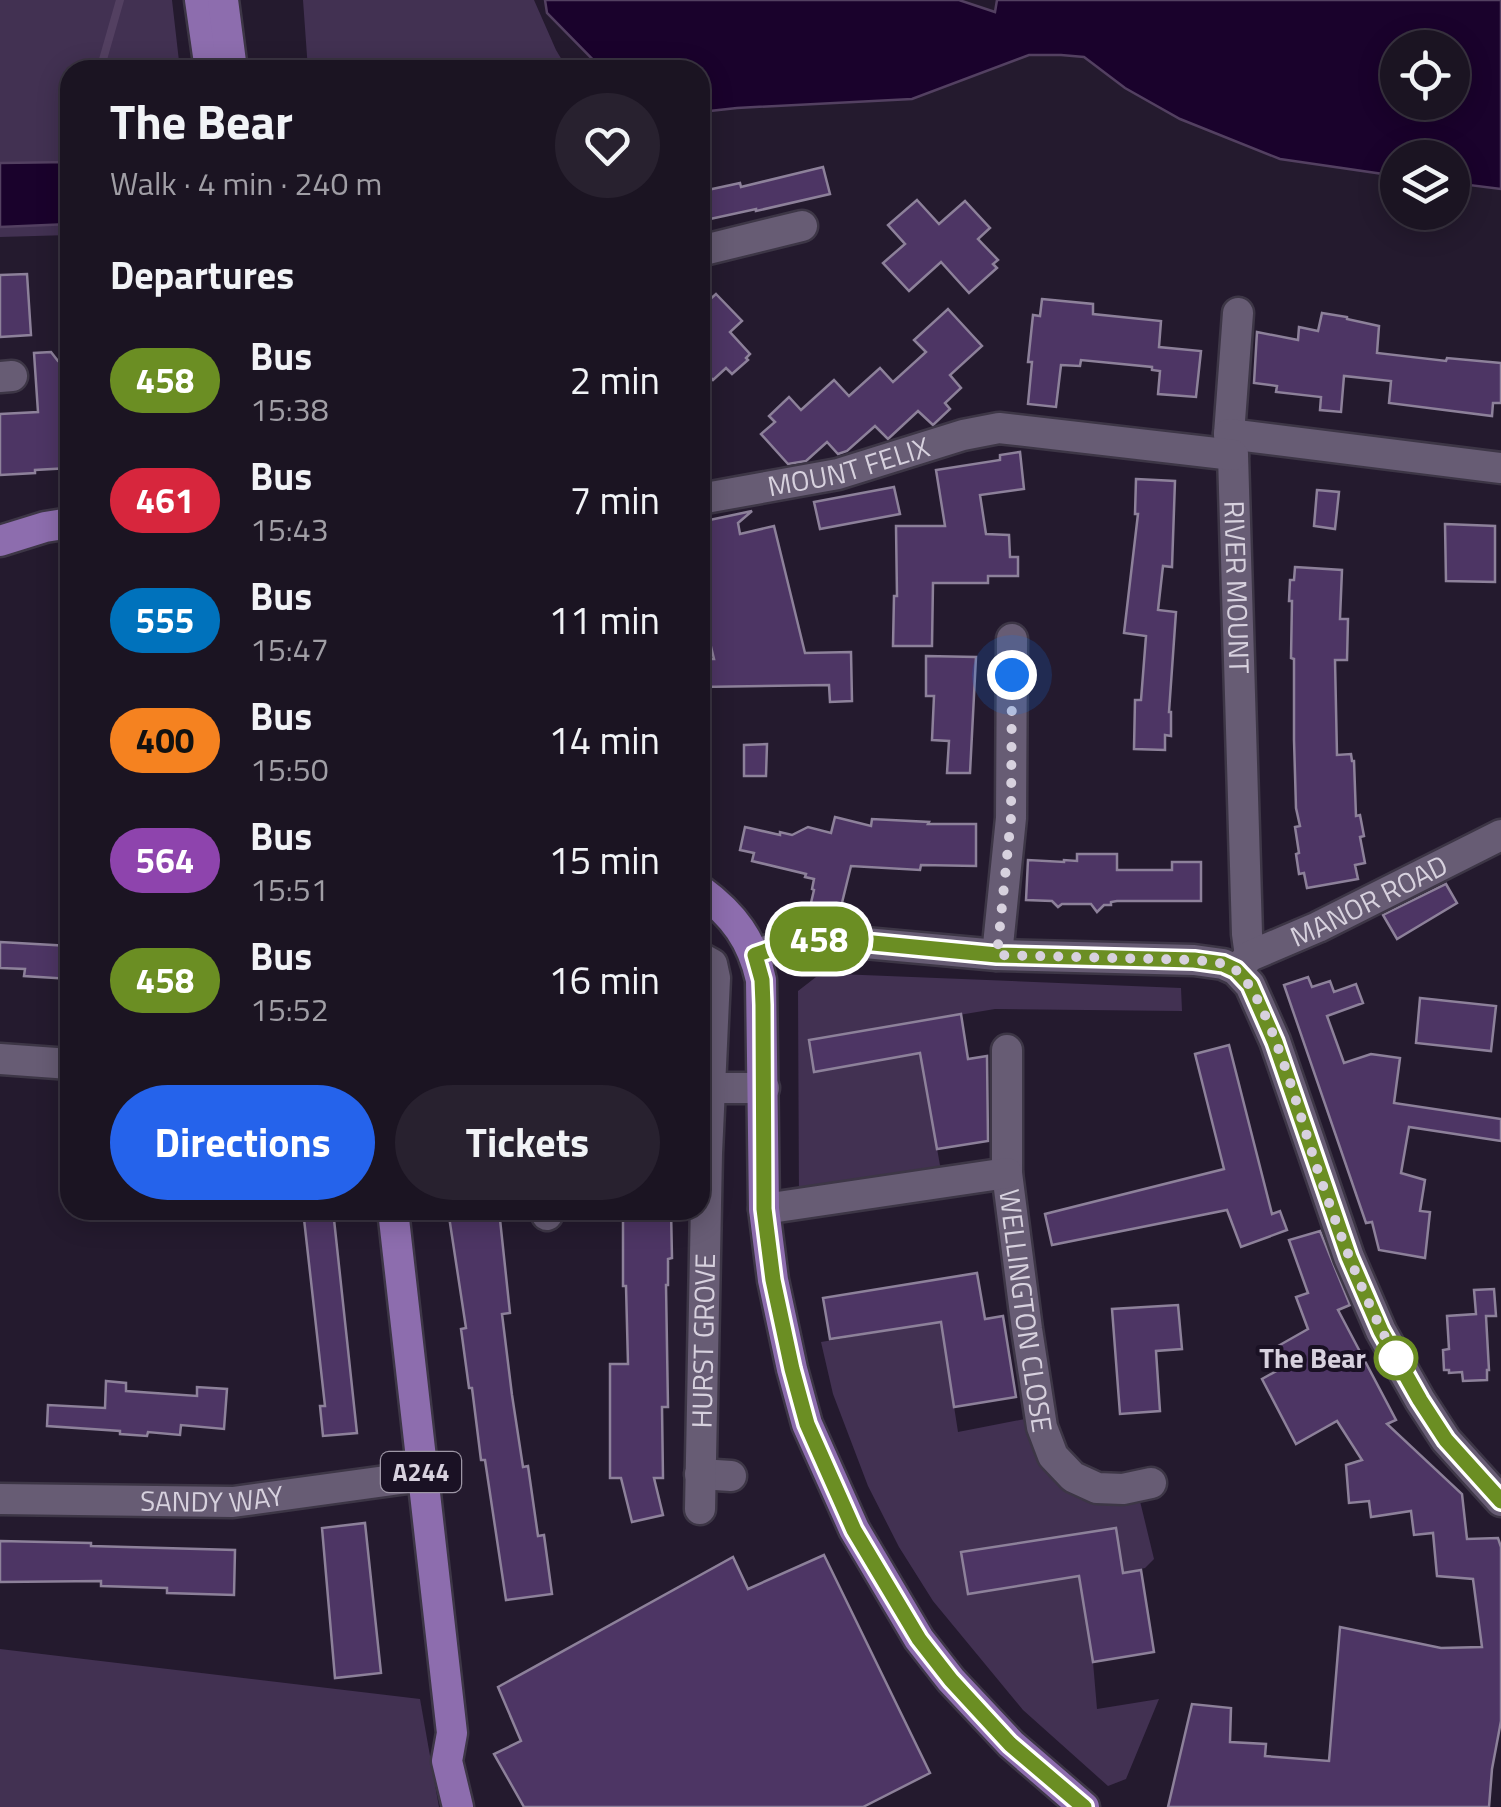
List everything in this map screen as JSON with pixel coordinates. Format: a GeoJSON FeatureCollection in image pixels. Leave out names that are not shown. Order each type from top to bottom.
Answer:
{"type":"FeatureCollection","features":[{"type":"Feature","properties":{"kind":"main road"},"geometry":{"type":"LineString","coordinates":[[200,0],[209,60]]}},
{"type":"Feature","properties":{"kind":"main road"},"geometry":{"type":"LineString","coordinates":[[223,0],[231,60]]}},
{"type":"Feature","properties":{"kind":"main road"},"geometry":{"type":"LineString","coordinates":[[0,543],[45,527],[60,533]]}},
{"type":"Feature","properties":{"kind":"main road"},"geometry":{"type":"LineString","coordinates":[[710,899],[735,921],[755,955],[762,980],[764,1209],[773,1280],[807,1424],[854,1530],[909,1624],[951,1680],[1010,1744],[1084,1807]]}},
{"type":"Feature","properties":{"kind":"main road","name":"A244"},"geometry":{"type":"LineString","coordinates":[[394,1220],[452,1733],[447,1761],[458,1807]]}},
{"type":"Feature","properties":{"kind":"main road","name":"A244"},"geometry":{"type":"LineString","coordinates":[[452,1733],[465,1759],[477,1807]]}},
{"type":"Feature","properties":{"kind":"street"},"geometry":{"type":"LineString","coordinates":[[710,249],[802,226]]}},
{"type":"Feature","properties":{"kind":"street","name":"RIVER MOUNT"},"geometry":{"type":"LineString","coordinates":[[1238,313],[1231,445],[1247,934],[1243,963]]}},
{"type":"Feature","properties":{"kind":"street","name":"MOUNT FELIX"},"geometry":{"type":"LineString","coordinates":[[710,497],[838,474],[963,435],[999,428],[1231,445]]}},
{"type":"Feature","properties":{"kind":"street"},"geometry":{"type":"LineString","coordinates":[[1231,445],[1501,468]]}},
{"type":"Feature","properties":{"kind":"street"},"geometry":{"type":"LineString","coordinates":[[997,955],[1011,818],[1012,639]]}},
{"type":"Feature","properties":{"kind":"street","name":"MANOR ROAD"},"geometry":{"type":"LineString","coordinates":[[1243,963],[1501,836]]}},
{"type":"Feature","properties":{"kind":"street"},"geometry":{"type":"LineString","coordinates":[[755,955],[792,942],[821,938],[997,955],[1243,963],[1275,1042],[1343,1241],[1381,1331],[1446,1440],[1501,1501]]}},
{"type":"Feature","properties":{"kind":"street","name":"HURST GROVE"},"geometry":{"type":"LineString","coordinates":[[710,963],[715,978],[710,1088]]}},
{"type":"Feature","properties":{"kind":"street","name":"WELLINGTON CLOSE"},"geometry":{"type":"LineString","coordinates":[[1008,1050],[1007,1172],[1042,1427],[1053,1456],[1073,1477],[1097,1488],[1151,1483]]}},
{"type":"Feature","properties":{"kind":"street"},"geometry":{"type":"LineString","coordinates":[[0,1058],[60,1063]]}},
{"type":"Feature","properties":{"kind":"street"},"geometry":{"type":"LineString","coordinates":[[710,1088],[764,1088]]}},
{"type":"Feature","properties":{"kind":"street","name":"WELLINGTON CLOSE"},"geometry":{"type":"LineString","coordinates":[[764,1209],[1007,1172]]}},
{"type":"Feature","properties":{"kind":"street","name":"HURST GROVE"},"geometry":{"type":"LineString","coordinates":[[700,1509],[705,1220]]}},
{"type":"Feature","properties":{"kind":"street"},"geometry":{"type":"LineString","coordinates":[[700,1474],[731,1476]]}},
{"type":"Feature","properties":{"kind":"street","name":"SANDY WAY"},"geometry":{"type":"LineString","coordinates":[[0,1499],[233,1502],[422,1476]]}},
{"type":"Feature","properties":{"kind":"shaded area"},"geometry":{"type":"Polygon","coordinates":[[[0,0],[172,0],[179,60],[60,60],[60,235],[0,237],[0,0]]]}},
{"type":"Feature","properties":{"kind":"shaded area"},"geometry":{"type":"Polygon","coordinates":[[[303,0],[534,0],[562,60],[307,60],[303,0]]]}},
{"type":"Feature","properties":{"kind":"shaded area"},"geometry":{"type":"Polygon","coordinates":[[[545,0],[959,0],[995,12],[997,0],[1501,0],[1501,189],[1470,185],[1470,140],[1380,140],[1380,174],[1280,159],[1180,119],[1125,88],[1084,57],[1029,55],[912,99],[710,111],[710,60],[593,60],[547,13],[545,0]]]}},
{"type":"Feature","properties":{"kind":"shaded area"},"geometry":{"type":"Polygon","coordinates":[[[60,162],[60,224],[0,227],[0,163],[60,162]]]}},
{"type":"Feature","properties":{"kind":"shaded area"},"geometry":{"type":"Polygon","coordinates":[[[838,974],[1181,988],[1182,1011],[995,1009],[809,1040],[815,1071],[920,1053],[943,1182],[799,1203],[798,991],[816,977],[838,974]]]}},
{"type":"Feature","properties":{"kind":"shaded area"},"geometry":{"type":"Polygon","coordinates":[[[941,1322],[958,1432],[1025,1419],[1038,1459],[1068,1491],[1139,1497],[1154,1559],[1145,1568],[1123,1573],[1115,1528],[962,1552],[969,1594],[1079,1576],[1097,1709],[1159,1699],[1126,1779],[1108,1786],[1023,1710],[933,1601],[899,1547],[868,1486],[833,1394],[821,1342],[941,1322]]]}},
{"type":"Feature","properties":{"kind":"shaded area"},"geometry":{"type":"Polygon","coordinates":[[[0,1649],[420,1699],[439,1807],[0,1807],[0,1649]]]}},
{"type":"Feature","properties":{"kind":"building"},"geometry":{"type":"Polygon","coordinates":[[[823,167],[830,194],[710,219],[710,189],[740,183],[741,187],[823,167]]]}},
{"type":"Feature","properties":{"kind":"building"},"geometry":{"type":"Polygon","coordinates":[[[917,200],[939,224],[965,201],[990,228],[978,239],[998,260],[993,264],[997,268],[969,293],[941,262],[909,291],[883,263],[905,244],[888,225],[917,200]]]}},
{"type":"Feature","properties":{"kind":"building"},"geometry":{"type":"Polygon","coordinates":[[[27,274],[31,335],[0,337],[0,275],[27,274]]]}},
{"type":"Feature","properties":{"kind":"building"},"geometry":{"type":"Polygon","coordinates":[[[716,294],[742,321],[730,332],[750,354],[732,374],[726,368],[713,380],[710,377],[710,299],[716,294]]]}},
{"type":"Feature","properties":{"kind":"building"},"geometry":{"type":"Polygon","coordinates":[[[1042,299],[1093,304],[1093,314],[1161,321],[1159,347],[1201,351],[1196,397],[1158,394],[1160,371],[1152,367],[1081,360],[1080,366],[1061,365],[1056,407],[1028,404],[1033,315],[1040,316],[1042,299]]]}},
{"type":"Feature","properties":{"kind":"building"},"geometry":{"type":"Polygon","coordinates":[[[948,309],[982,346],[950,375],[961,388],[945,403],[950,409],[933,425],[918,411],[888,439],[875,426],[847,451],[838,454],[827,442],[806,461],[788,464],[761,434],[775,422],[769,416],[789,397],[801,410],[834,380],[849,396],[880,368],[893,382],[926,352],[914,340],[948,309]]]}},
{"type":"Feature","properties":{"kind":"building"},"geometry":{"type":"Polygon","coordinates":[[[1322,313],[1379,326],[1377,353],[1501,363],[1501,403],[1493,403],[1492,416],[1389,403],[1391,381],[1344,376],[1341,412],[1320,410],[1321,397],[1276,392],[1277,386],[1254,383],[1257,332],[1298,340],[1299,327],[1318,331],[1322,313]]]}},
{"type":"Feature","properties":{"kind":"building"},"geometry":{"type":"Polygon","coordinates":[[[51,352],[60,361],[60,469],[0,475],[0,414],[38,412],[34,353],[51,352]]]}},
{"type":"Feature","properties":{"kind":"building"},"geometry":{"type":"Polygon","coordinates":[[[1020,452],[1024,489],[980,495],[986,534],[1009,535],[1010,557],[1018,557],[1018,576],[988,576],[988,583],[933,583],[932,646],[893,646],[896,526],[945,526],[936,470],[1000,460],[1000,455],[1020,452]]]}},
{"type":"Feature","properties":{"kind":"building"},"geometry":{"type":"Polygon","coordinates":[[[1136,479],[1175,481],[1172,567],[1163,566],[1158,610],[1176,612],[1171,736],[1165,735],[1165,750],[1134,749],[1135,700],[1141,700],[1146,636],[1124,633],[1138,514],[1136,479]]]}},
{"type":"Feature","properties":{"kind":"building"},"geometry":{"type":"Polygon","coordinates":[[[894,487],[900,514],[820,529],[814,502],[894,487]]]}},
{"type":"Feature","properties":{"kind":"building"},"geometry":{"type":"Polygon","coordinates":[[[1317,490],[1339,492],[1335,529],[1314,526],[1317,490]]]}},
{"type":"Feature","properties":{"kind":"building"},"geometry":{"type":"Polygon","coordinates":[[[752,511],[738,523],[740,534],[774,526],[805,653],[851,652],[852,701],[830,702],[829,685],[710,687],[710,659],[714,659],[710,643],[710,520],[752,511]]]}},
{"type":"Feature","properties":{"kind":"building"},"geometry":{"type":"Polygon","coordinates":[[[1445,524],[1495,526],[1495,582],[1446,581],[1445,524]]]}},
{"type":"Feature","properties":{"kind":"building"},"geometry":{"type":"Polygon","coordinates":[[[1295,567],[1342,570],[1340,619],[1348,619],[1347,660],[1335,660],[1337,755],[1351,754],[1354,761],[1356,816],[1360,815],[1364,836],[1360,837],[1365,863],[1355,865],[1358,879],[1307,888],[1304,873],[1299,874],[1296,854],[1299,853],[1295,827],[1300,826],[1296,808],[1294,659],[1289,601],[1295,567]]]}},
{"type":"Feature","properties":{"kind":"building"},"geometry":{"type":"Polygon","coordinates":[[[926,656],[976,657],[970,773],[947,773],[949,741],[932,740],[934,696],[926,696],[926,656]]]}},
{"type":"Feature","properties":{"kind":"building"},"geometry":{"type":"Polygon","coordinates":[[[767,744],[766,776],[744,776],[744,745],[767,744]]]}},
{"type":"Feature","properties":{"kind":"building"},"geometry":{"type":"Polygon","coordinates":[[[835,817],[871,826],[872,819],[976,824],[976,866],[921,865],[920,870],[851,866],[839,915],[810,907],[814,879],[752,861],[754,853],[740,850],[745,827],[780,835],[792,835],[808,827],[831,833],[835,817]]]}},
{"type":"Feature","properties":{"kind":"building"},"geometry":{"type":"Polygon","coordinates":[[[1077,854],[1117,854],[1117,870],[1172,870],[1172,862],[1201,862],[1201,901],[1117,901],[1097,912],[1091,904],[1058,907],[1052,901],[1026,900],[1028,860],[1077,861],[1077,854]]]}},
{"type":"Feature","properties":{"kind":"building"},"geometry":{"type":"Polygon","coordinates":[[[1446,884],[1457,903],[1397,939],[1383,915],[1446,884]]]}},
{"type":"Feature","properties":{"kind":"building"},"geometry":{"type":"Polygon","coordinates":[[[0,942],[60,945],[60,978],[24,976],[25,969],[0,968],[0,942]]]}},
{"type":"Feature","properties":{"kind":"building"},"geometry":{"type":"Polygon","coordinates":[[[1308,977],[1312,987],[1330,981],[1334,992],[1356,984],[1363,1003],[1327,1016],[1344,1063],[1371,1054],[1400,1058],[1394,1103],[1501,1119],[1501,1141],[1409,1127],[1401,1173],[1425,1180],[1420,1211],[1430,1212],[1425,1258],[1379,1250],[1372,1222],[1366,1223],[1284,985],[1308,977]]]}},
{"type":"Feature","properties":{"kind":"building"},"geometry":{"type":"Polygon","coordinates":[[[1420,998],[1496,1006],[1491,1051],[1416,1043],[1420,998]]]}},
{"type":"Feature","properties":{"kind":"building"},"geometry":{"type":"Polygon","coordinates":[[[961,1014],[968,1059],[987,1056],[988,1141],[937,1149],[920,1053],[814,1072],[809,1040],[961,1014]]]}},
{"type":"Feature","properties":{"kind":"building"},"geometry":{"type":"Polygon","coordinates":[[[1229,1045],[1272,1214],[1280,1211],[1287,1230],[1241,1247],[1227,1210],[1052,1245],[1045,1214],[1224,1169],[1195,1054],[1229,1045]]]}},
{"type":"Feature","properties":{"kind":"building"},"geometry":{"type":"Polygon","coordinates":[[[304,1220],[334,1220],[357,1433],[323,1436],[320,1406],[325,1406],[304,1220]]]}},
{"type":"Feature","properties":{"kind":"building"},"geometry":{"type":"Polygon","coordinates":[[[450,1220],[500,1220],[510,1313],[502,1314],[512,1395],[538,1536],[544,1535],[552,1594],[506,1600],[485,1460],[481,1460],[469,1388],[461,1329],[466,1328],[450,1220]]]}},
{"type":"Feature","properties":{"kind":"building"},"geometry":{"type":"Polygon","coordinates":[[[623,1220],[671,1220],[672,1258],[668,1259],[666,1285],[668,1407],[662,1407],[663,1478],[654,1478],[663,1515],[632,1522],[621,1478],[610,1478],[610,1364],[628,1364],[623,1220]]]}},
{"type":"Feature","properties":{"kind":"building"},"geometry":{"type":"Polygon","coordinates":[[[1320,1231],[1350,1305],[1338,1310],[1396,1420],[1387,1424],[1462,1494],[1467,1539],[1498,1538],[1501,1547],[1501,1721],[1489,1807],[1168,1807],[1192,1704],[1231,1708],[1230,1742],[1266,1744],[1265,1756],[1329,1761],[1340,1627],[1441,1648],[1482,1647],[1473,1579],[1437,1576],[1433,1533],[1414,1535],[1411,1511],[1371,1517],[1369,1501],[1349,1503],[1346,1465],[1362,1460],[1337,1421],[1296,1444],[1262,1379],[1280,1369],[1271,1350],[1308,1329],[1296,1297],[1308,1293],[1289,1240],[1320,1231]]]}},
{"type":"Feature","properties":{"kind":"building"},"geometry":{"type":"Polygon","coordinates":[[[977,1273],[985,1319],[1003,1316],[1016,1397],[954,1407],[941,1322],[830,1339],[823,1298],[977,1273]]]}},
{"type":"Feature","properties":{"kind":"building"},"geometry":{"type":"Polygon","coordinates":[[[1494,1289],[1496,1316],[1486,1316],[1487,1380],[1463,1381],[1462,1372],[1444,1370],[1443,1350],[1449,1349],[1447,1316],[1476,1314],[1474,1290],[1494,1289]]]}},
{"type":"Feature","properties":{"kind":"building"},"geometry":{"type":"Polygon","coordinates":[[[1178,1305],[1182,1349],[1156,1351],[1160,1411],[1120,1414],[1112,1309],[1178,1305]]]}},
{"type":"Feature","properties":{"kind":"building"},"geometry":{"type":"Polygon","coordinates":[[[106,1381],[126,1383],[126,1391],[197,1396],[197,1387],[227,1389],[224,1429],[181,1425],[180,1435],[148,1432],[147,1436],[47,1426],[48,1405],[105,1408],[106,1381]]]}},
{"type":"Feature","properties":{"kind":"building"},"geometry":{"type":"Polygon","coordinates":[[[365,1523],[381,1673],[335,1678],[322,1528],[365,1523]]]}},
{"type":"Feature","properties":{"kind":"building"},"geometry":{"type":"Polygon","coordinates":[[[1116,1528],[1123,1573],[1141,1570],[1154,1652],[1093,1662],[1079,1576],[968,1594],[961,1552],[1116,1528]]]}},
{"type":"Feature","properties":{"kind":"building"},"geometry":{"type":"Polygon","coordinates":[[[0,1541],[235,1550],[234,1595],[167,1593],[167,1588],[101,1586],[101,1581],[0,1582],[0,1541]]]}},
{"type":"Feature","properties":{"kind":"building"},"geometry":{"type":"Polygon","coordinates":[[[824,1555],[930,1773],[863,1807],[524,1807],[494,1754],[521,1741],[498,1687],[733,1557],[748,1589],[824,1555]]]}},
{"type":"Feature","properties":{"kind":"waterway"},"geometry":{"type":"LineString","coordinates":[[103,60],[120,0]]}},
{"type":"Feature","properties":{"kind":"bus line","name":"458"},"geometry":{"type":"LineString","coordinates":[[1084,1807],[1010,1744],[919,1639],[854,1530],[807,1424],[773,1280],[764,1209],[763,1005],[755,955],[792,942],[821,938],[997,955],[1194,960],[1236,970],[1250,985],[1275,1042],[1349,1257],[1381,1331],[1446,1440],[1501,1501]]}},
{"type":"Feature","properties":{"kind":"place","name":"The Bear"},"geometry":{"type":"Point","coordinates":[1396,1358]}},
{"type":"Feature","properties":{"kind":"route"},"geometry":{"type":"LineString","coordinates":[[1012,675],[1011,818],[997,955],[1194,960],[1236,970],[1250,985],[1275,1042],[1349,1257],[1396,1358]]}}]}
